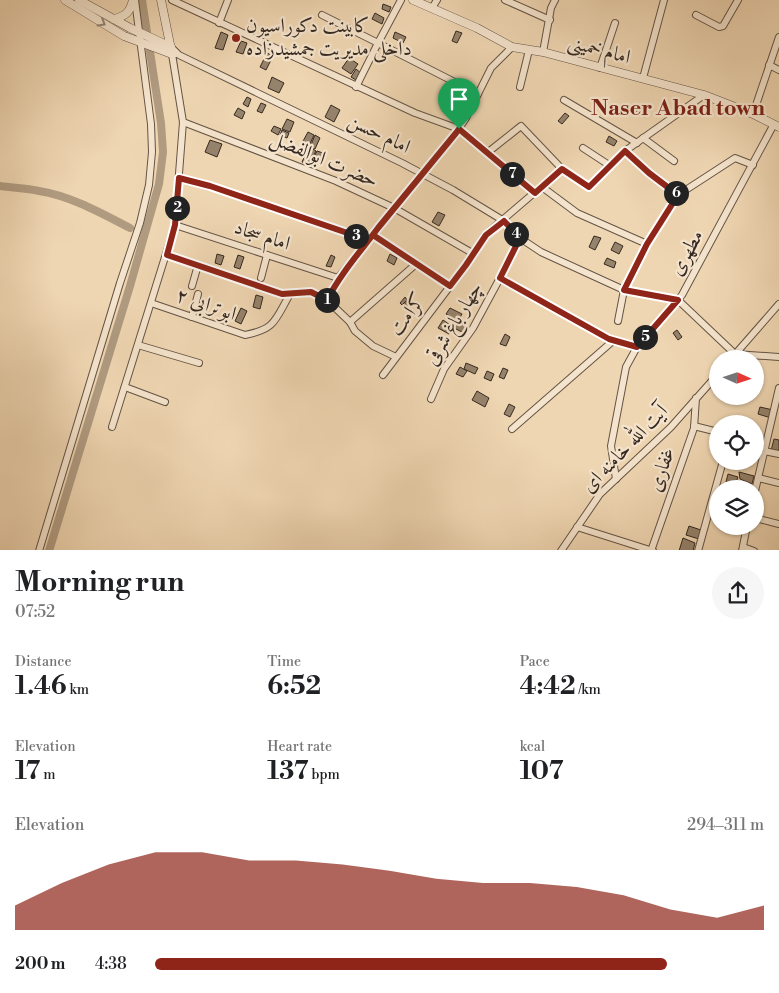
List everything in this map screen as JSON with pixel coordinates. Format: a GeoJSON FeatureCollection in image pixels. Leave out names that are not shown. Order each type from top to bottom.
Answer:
{"type":"FeatureCollection","features":[{"type":"Feature","properties":{"kind":"street"},"geometry":{"type":"LineString","coordinates":[[65,0],[124,36],[143,44],[170,50]]}},
{"type":"Feature","properties":{"kind":"street"},"geometry":{"type":"LineString","coordinates":[[79,0],[170,50]]}},
{"type":"Feature","properties":{"kind":"street"},"geometry":{"type":"LineString","coordinates":[[39,550],[120,283],[140,224],[149,185],[152,124],[142,34],[134,0]]}},
{"type":"Feature","properties":{"kind":"street"},"geometry":{"type":"LineString","coordinates":[[114,19],[124,16],[130,10],[134,0]]}},
{"type":"Feature","properties":{"kind":"street"},"geometry":{"type":"LineString","coordinates":[[112,427],[175,225],[183,122],[161,0]]}},
{"type":"Feature","properties":{"kind":"street"},"geometry":{"type":"LineString","coordinates":[[172,0],[415,113],[459,129],[535,193]]}},
{"type":"Feature","properties":{"kind":"street"},"geometry":{"type":"LineString","coordinates":[[219,23],[228,0]]}},
{"type":"Feature","properties":{"kind":"street"},"geometry":{"type":"LineString","coordinates":[[356,86],[401,0]]}},
{"type":"Feature","properties":{"kind":"street","name":"امام خمینی"},"geometry":{"type":"LineString","coordinates":[[413,0],[477,28],[512,46],[543,52],[704,95],[753,114],[777,126]]}},
{"type":"Feature","properties":{"kind":"street"},"geometry":{"type":"LineString","coordinates":[[432,8],[437,0]]}},
{"type":"Feature","properties":{"kind":"street"},"geometry":{"type":"LineString","coordinates":[[505,0],[550,20]]}},
{"type":"Feature","properties":{"kind":"street"},"geometry":{"type":"LineString","coordinates":[[543,52],[551,8],[555,0]]}},
{"type":"Feature","properties":{"kind":"street"},"geometry":{"type":"LineString","coordinates":[[643,78],[664,0]]}},
{"type":"Feature","properties":{"kind":"street"},"geometry":{"type":"LineString","coordinates":[[696,15],[719,27],[723,26],[738,0]]}},
{"type":"Feature","properties":{"kind":"street"},"geometry":{"type":"LineString","coordinates":[[322,15],[478,94]]}},
{"type":"Feature","properties":{"kind":"street"},"geometry":{"type":"LineString","coordinates":[[600,68],[615,23]]}},
{"type":"Feature","properties":{"kind":"street"},"geometry":{"type":"LineString","coordinates":[[753,114],[779,37]]}},
{"type":"Feature","properties":{"kind":"street"},"geometry":{"type":"LineString","coordinates":[[327,300],[338,278],[459,129],[491,68],[512,46]]}},
{"type":"Feature","properties":{"kind":"street","name":"امام حسن"},"geometry":{"type":"LineString","coordinates":[[170,50],[453,190],[504,221],[520,238],[541,252],[624,290],[678,300]]}},
{"type":"Feature","properties":{"kind":"street"},"geometry":{"type":"LineString","coordinates":[[520,87],[529,50]]}},
{"type":"Feature","properties":{"kind":"street"},"geometry":{"type":"LineString","coordinates":[[769,66],[779,70]]}},
{"type":"Feature","properties":{"kind":"street"},"geometry":{"type":"LineString","coordinates":[[487,153],[521,126],[562,169],[589,187],[625,151],[704,95]]}},
{"type":"Feature","properties":{"kind":"street"},"geometry":{"type":"LineString","coordinates":[[564,100],[637,143]]}},
{"type":"Feature","properties":{"kind":"street","name":"حضرت ابوالفضل"},"geometry":{"type":"LineString","coordinates":[[183,122],[224,136],[336,181],[394,208],[474,254]]}},
{"type":"Feature","properties":{"kind":"street","name":"مطهری"},"geometry":{"type":"LineString","coordinates":[[616,479],[611,446],[626,367],[637,347],[678,300],[753,165],[777,126]]}},
{"type":"Feature","properties":{"kind":"street"},"geometry":{"type":"LineString","coordinates":[[643,138],[674,161]]}},
{"type":"Feature","properties":{"kind":"street"},"geometry":{"type":"LineString","coordinates":[[583,148],[610,165]]}},
{"type":"Feature","properties":{"kind":"street"},"geometry":{"type":"LineString","coordinates":[[625,151],[649,173],[678,195]]}},
{"type":"Feature","properties":{"kind":"street"},"geometry":{"type":"LineString","coordinates":[[618,321],[624,290],[647,244],[678,195],[735,158],[753,165]]}},
{"type":"Feature","properties":{"kind":"street","name":"کرامت"},"geometry":{"type":"LineString","coordinates":[[383,375],[474,254],[486,235],[562,169]]}},
{"type":"Feature","properties":{"kind":"street"},"geometry":{"type":"LineString","coordinates":[[179,178],[210,186],[371,238],[450,286]]}},
{"type":"Feature","properties":{"kind":"street"},"geometry":{"type":"LineString","coordinates":[[542,187],[577,213],[647,244]]}},
{"type":"Feature","properties":{"kind":"street","name":"امام سجاد"},"geometry":{"type":"LineString","coordinates":[[175,225],[338,278]]}},
{"type":"Feature","properties":{"kind":"street","name":"چهار باغ شرقی"},"geometry":{"type":"LineString","coordinates":[[431,399],[444,370],[473,328],[520,238]]}},
{"type":"Feature","properties":{"kind":"street"},"geometry":{"type":"LineString","coordinates":[[167,255],[282,294],[311,292],[327,300],[350,322],[355,331],[373,346],[396,357]]}},
{"type":"Feature","properties":{"kind":"street"},"geometry":{"type":"LineString","coordinates":[[261,278],[267,255]]}},
{"type":"Feature","properties":{"kind":"street"},"geometry":{"type":"LineString","coordinates":[[350,322],[416,264]]}},
{"type":"Feature","properties":{"kind":"street"},"geometry":{"type":"LineString","coordinates":[[192,286],[198,266]]}},
{"type":"Feature","properties":{"kind":"street"},"geometry":{"type":"LineString","coordinates":[[500,278],[609,339],[637,347]]}},
{"type":"Feature","properties":{"kind":"street"},"geometry":{"type":"LineString","coordinates":[[192,317],[198,294]]}},
{"type":"Feature","properties":{"kind":"street","name":"ابوترابی ۲"},"geometry":{"type":"LineString","coordinates":[[151,303],[245,335],[270,328],[290,294]]}},
{"type":"Feature","properties":{"kind":"street"},"geometry":{"type":"LineString","coordinates":[[678,300],[727,350]]}},
{"type":"Feature","properties":{"kind":"street"},"geometry":{"type":"LineString","coordinates":[[738,350],[779,304]]}},
{"type":"Feature","properties":{"kind":"street"},"geometry":{"type":"LineString","coordinates":[[512,429],[614,340]]}},
{"type":"Feature","properties":{"kind":"street"},"geometry":{"type":"LineString","coordinates":[[138,345],[198,363]]}},
{"type":"Feature","properties":{"kind":"street"},"geometry":{"type":"LineString","coordinates":[[764,357],[779,357]]}},
{"type":"Feature","properties":{"kind":"street","name":"آیت الله خامنه ای"},"geometry":{"type":"LineString","coordinates":[[560,550],[600,494],[671,426],[709,384]]}},
{"type":"Feature","properties":{"kind":"street"},"geometry":{"type":"LineString","coordinates":[[125,387],[165,402]]}},
{"type":"Feature","properties":{"kind":"street"},"geometry":{"type":"LineString","coordinates":[[779,388],[758,478],[779,483]]}},
{"type":"Feature","properties":{"kind":"street","name":"غفاری"},"geometry":{"type":"LineString","coordinates":[[652,550],[694,426],[696,398]]}},
{"type":"Feature","properties":{"kind":"street"},"geometry":{"type":"LineString","coordinates":[[694,426],[709,430]]}},
{"type":"Feature","properties":{"kind":"street"},"geometry":{"type":"LineString","coordinates":[[765,448],[779,454]]}},
{"type":"Feature","properties":{"kind":"street"},"geometry":{"type":"LineString","coordinates":[[698,550],[720,470]]}},
{"type":"Feature","properties":{"kind":"street"},"geometry":{"type":"LineString","coordinates":[[764,520],[779,524]]}},
{"type":"Feature","properties":{"kind":"street"},"geometry":{"type":"LineString","coordinates":[[577,527],[652,550]]}},
{"type":"Feature","properties":{"kind":"street"},"geometry":{"type":"LineString","coordinates":[[745,535],[742,549],[754,550]]}},
{"type":"Feature","properties":{"kind":"building"},"geometry":{"type":"Polygon","coordinates":[[[383,4],[391,7],[389,12],[382,9],[383,4]]]}},
{"type":"Feature","properties":{"kind":"building"},"geometry":{"type":"Polygon","coordinates":[[[375,13],[384,18],[382,24],[372,19],[375,13]]]}},
{"type":"Feature","properties":{"kind":"building"},"geometry":{"type":"Polygon","coordinates":[[[456,31],[462,33],[457,43],[452,41],[456,31]]]}},
{"type":"Feature","properties":{"kind":"building"},"geometry":{"type":"Polygon","coordinates":[[[221,32],[228,35],[223,50],[215,48],[221,32]]]}},
{"type":"Feature","properties":{"kind":"building"},"geometry":{"type":"Polygon","coordinates":[[[395,32],[406,37],[403,43],[393,38],[395,32]]]}},
{"type":"Feature","properties":{"kind":"building"},"geometry":{"type":"Polygon","coordinates":[[[241,41],[247,43],[243,54],[236,52],[241,41]]]}},
{"type":"Feature","properties":{"kind":"building"},"geometry":{"type":"Polygon","coordinates":[[[267,53],[273,56],[266,70],[260,67],[267,53]]]}},
{"type":"Feature","properties":{"kind":"building"},"geometry":{"type":"Polygon","coordinates":[[[349,58],[358,64],[351,74],[342,68],[349,58]]]}},
{"type":"Feature","properties":{"kind":"building"},"geometry":{"type":"Polygon","coordinates":[[[356,69],[361,73],[356,80],[351,77],[356,69]]]}},
{"type":"Feature","properties":{"kind":"building"},"geometry":{"type":"Polygon","coordinates":[[[272,77],[284,83],[279,93],[268,88],[272,77]]]}},
{"type":"Feature","properties":{"kind":"building"},"geometry":{"type":"Polygon","coordinates":[[[247,97],[251,99],[248,107],[243,104],[247,97]]]}},
{"type":"Feature","properties":{"kind":"building"},"geometry":{"type":"Polygon","coordinates":[[[261,103],[266,105],[262,113],[257,111],[261,103]]]}},
{"type":"Feature","properties":{"kind":"building"},"geometry":{"type":"Polygon","coordinates":[[[331,105],[340,110],[334,122],[325,117],[331,105]]]}},
{"type":"Feature","properties":{"kind":"building"},"geometry":{"type":"Polygon","coordinates":[[[238,108],[245,112],[242,119],[234,115],[238,108]]]}},
{"type":"Feature","properties":{"kind":"building"},"geometry":{"type":"Polygon","coordinates":[[[638,109],[646,112],[645,117],[636,113],[638,109]]]}},
{"type":"Feature","properties":{"kind":"building"},"geometry":{"type":"Polygon","coordinates":[[[565,113],[569,116],[562,124],[558,121],[565,113]]]}},
{"type":"Feature","properties":{"kind":"building"},"geometry":{"type":"Polygon","coordinates":[[[287,119],[294,122],[290,132],[282,129],[287,119]]]}},
{"type":"Feature","properties":{"kind":"building"},"geometry":{"type":"Polygon","coordinates":[[[274,126],[281,129],[278,135],[271,131],[274,126]]]}},
{"type":"Feature","properties":{"kind":"building"},"geometry":{"type":"Polygon","coordinates":[[[282,130],[289,133],[287,138],[280,135],[282,130]]]}},
{"type":"Feature","properties":{"kind":"building"},"geometry":{"type":"Polygon","coordinates":[[[308,132],[314,135],[309,146],[302,143],[308,132]]]}},
{"type":"Feature","properties":{"kind":"building"},"geometry":{"type":"Polygon","coordinates":[[[315,135],[320,138],[315,149],[310,147],[315,135]]]}},
{"type":"Feature","properties":{"kind":"building"},"geometry":{"type":"Polygon","coordinates":[[[609,136],[617,141],[614,146],[606,142],[609,136]]]}},
{"type":"Feature","properties":{"kind":"building"},"geometry":{"type":"Polygon","coordinates":[[[210,140],[222,144],[217,157],[205,152],[210,140]]]}},
{"type":"Feature","properties":{"kind":"building"},"geometry":{"type":"Polygon","coordinates":[[[309,147],[316,151],[309,165],[302,162],[309,147]]]}},
{"type":"Feature","properties":{"kind":"building"},"geometry":{"type":"Polygon","coordinates":[[[317,151],[323,153],[317,165],[311,162],[317,151]]]}},
{"type":"Feature","properties":{"kind":"building"},"geometry":{"type":"Polygon","coordinates":[[[438,212],[445,215],[439,226],[432,222],[438,212]]]}},
{"type":"Feature","properties":{"kind":"building"},"geometry":{"type":"Polygon","coordinates":[[[594,236],[601,238],[595,250],[589,247],[594,236]]]}},
{"type":"Feature","properties":{"kind":"building"},"geometry":{"type":"Polygon","coordinates":[[[615,242],[623,246],[619,254],[611,250],[615,242]]]}},
{"type":"Feature","properties":{"kind":"building"},"geometry":{"type":"Polygon","coordinates":[[[217,254],[224,256],[221,265],[215,263],[217,254]]]}},
{"type":"Feature","properties":{"kind":"building"},"geometry":{"type":"Polygon","coordinates":[[[390,254],[397,258],[394,265],[387,261],[390,254]]]}},
{"type":"Feature","properties":{"kind":"building"},"geometry":{"type":"Polygon","coordinates":[[[238,255],[244,257],[240,269],[234,267],[238,255]]]}},
{"type":"Feature","properties":{"kind":"building"},"geometry":{"type":"Polygon","coordinates":[[[331,255],[335,257],[331,267],[326,266],[331,255]]]}},
{"type":"Feature","properties":{"kind":"building"},"geometry":{"type":"Polygon","coordinates":[[[607,258],[616,262],[614,268],[604,264],[607,258]]]}},
{"type":"Feature","properties":{"kind":"building"},"geometry":{"type":"Polygon","coordinates":[[[256,295],[263,297],[260,309],[253,307],[256,295]]]}},
{"type":"Feature","properties":{"kind":"building"},"geometry":{"type":"Polygon","coordinates":[[[405,297],[407,300],[402,305],[400,303],[405,297]]]}},
{"type":"Feature","properties":{"kind":"building"},"geometry":{"type":"Polygon","coordinates":[[[408,300],[411,303],[406,308],[403,306],[408,300]]]}},
{"type":"Feature","properties":{"kind":"building"},"geometry":{"type":"Polygon","coordinates":[[[241,308],[247,311],[241,324],[235,321],[241,308]]]}},
{"type":"Feature","properties":{"kind":"building"},"geometry":{"type":"Polygon","coordinates":[[[450,308],[462,314],[458,321],[446,314],[450,308]]]}},
{"type":"Feature","properties":{"kind":"building"},"geometry":{"type":"Polygon","coordinates":[[[443,320],[453,327],[449,334],[438,328],[443,320]]]}},
{"type":"Feature","properties":{"kind":"building"},"geometry":{"type":"Polygon","coordinates":[[[458,322],[467,327],[464,333],[454,328],[458,322]]]}},
{"type":"Feature","properties":{"kind":"building"},"geometry":{"type":"Polygon","coordinates":[[[677,330],[682,337],[678,340],[673,333],[677,330]]]}},
{"type":"Feature","properties":{"kind":"building"},"geometry":{"type":"Polygon","coordinates":[[[505,334],[510,337],[506,346],[500,344],[505,334]]]}},
{"type":"Feature","properties":{"kind":"building"},"geometry":{"type":"Polygon","coordinates":[[[466,363],[478,368],[475,374],[464,369],[466,363]]]}},
{"type":"Feature","properties":{"kind":"building"},"geometry":{"type":"Polygon","coordinates":[[[460,367],[467,371],[463,377],[456,374],[460,367]]]}},
{"type":"Feature","properties":{"kind":"building"},"geometry":{"type":"Polygon","coordinates":[[[503,368],[508,370],[504,379],[499,377],[503,368]]]}},
{"type":"Feature","properties":{"kind":"building"},"geometry":{"type":"Polygon","coordinates":[[[487,371],[494,374],[491,381],[484,378],[487,371]]]}},
{"type":"Feature","properties":{"kind":"building"},"geometry":{"type":"Polygon","coordinates":[[[477,391],[489,398],[485,407],[472,400],[477,391]]]}},
{"type":"Feature","properties":{"kind":"building"},"geometry":{"type":"Polygon","coordinates":[[[509,404],[515,407],[510,417],[504,414],[509,404]]]}},
{"type":"Feature","properties":{"kind":"building"},"geometry":{"type":"Polygon","coordinates":[[[760,407],[773,410],[771,418],[758,414],[760,407]]]}},
{"type":"Feature","properties":{"kind":"building"},"geometry":{"type":"Polygon","coordinates":[[[774,439],[779,440],[779,453],[771,451],[774,439]]]}},
{"type":"Feature","properties":{"kind":"building"},"geometry":{"type":"Polygon","coordinates":[[[739,472],[754,476],[753,480],[740,479],[739,472]]]}},
{"type":"Feature","properties":{"kind":"building"},"geometry":{"type":"Polygon","coordinates":[[[728,474],[738,477],[737,480],[726,480],[728,474]]]}},
{"type":"Feature","properties":{"kind":"building"},"geometry":{"type":"Polygon","coordinates":[[[689,526],[701,530],[699,539],[686,535],[689,526]]]}},
{"type":"Feature","properties":{"kind":"building"},"geometry":{"type":"Polygon","coordinates":[[[683,538],[695,543],[693,550],[679,550],[683,538]]]}},
{"type":"Feature","properties":{"kind":"waterway"},"geometry":{"type":"LineString","coordinates":[[49,550],[130,286],[159,184],[163,152],[161,123],[142,0]]}},
{"type":"Feature","properties":{"kind":"waterway"},"geometry":{"type":"LineString","coordinates":[[0,186],[51,193],[86,206],[130,228]]}},
{"type":"Feature","properties":{"kind":"place","name":"کابینت دکوراسیون داخلی مدیریت جمشیدزاده"},"geometry":{"type":"Point","coordinates":[236,38]}},
{"type":"Feature","properties":{"kind":"district","name":"Naser Abad town"},"geometry":{"type":"Point","coordinates":[678,108]}},
{"type":"Feature","properties":{"kind":"route"},"geometry":{"type":"LineString","coordinates":[[459,129],[422,174],[373,235],[338,278],[327,300],[311,292],[282,294],[167,255],[175,225],[179,178],[210,186],[368,240],[373,235],[450,286],[486,235],[504,221],[520,238],[500,278],[609,339],[637,347],[678,300],[624,290],[647,244],[678,195],[649,173],[625,151],[589,187],[562,169],[535,193],[459,129]]}}]}
